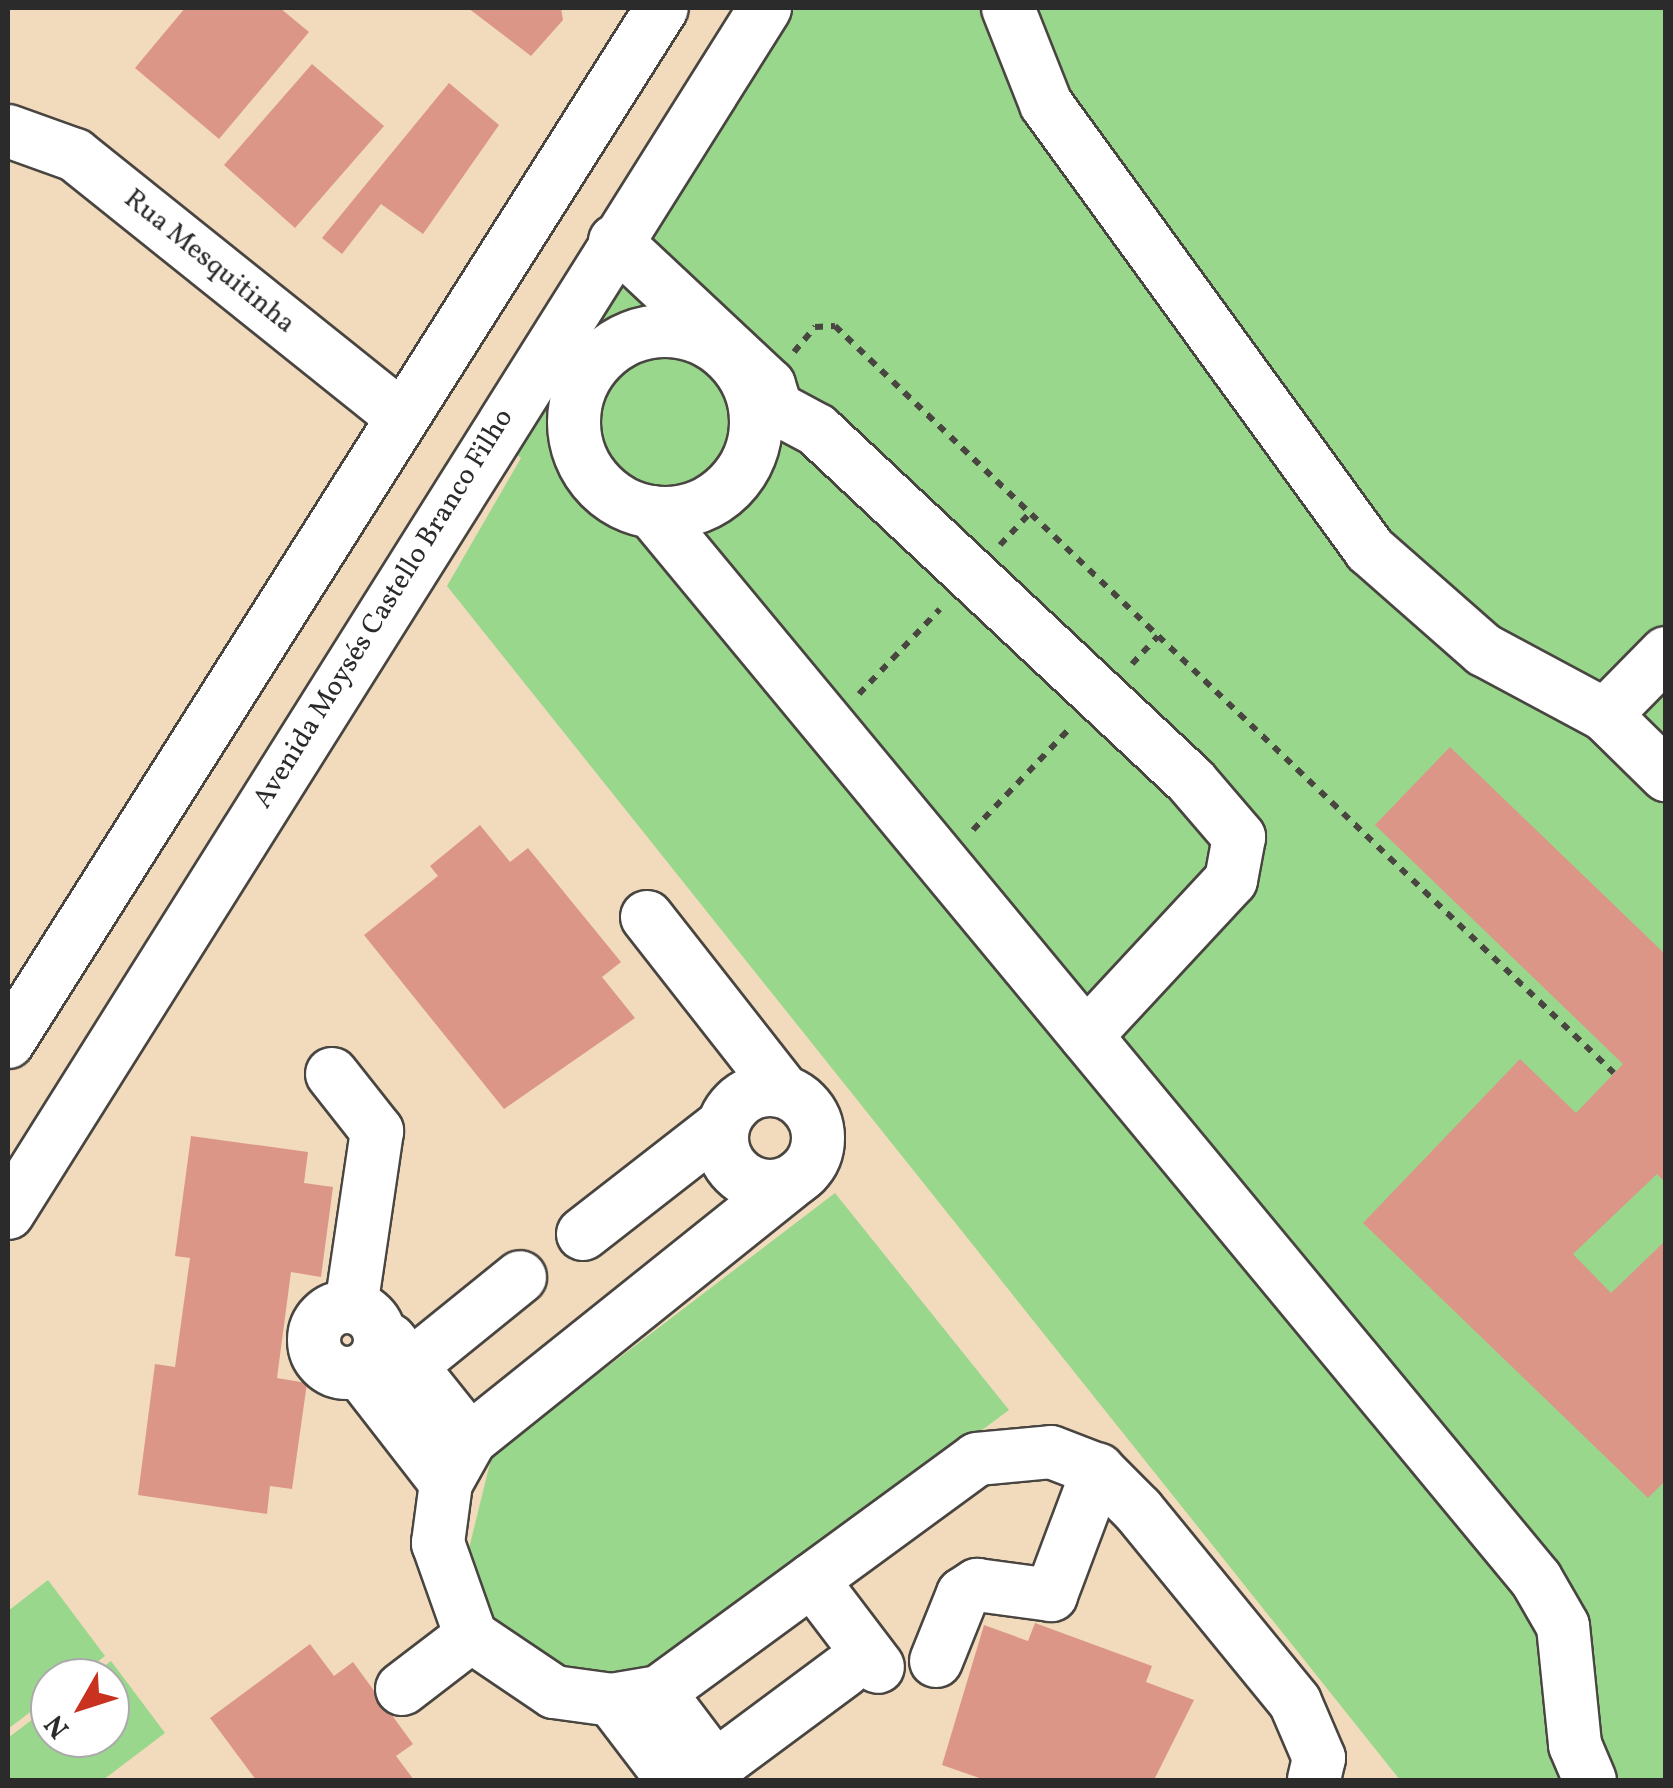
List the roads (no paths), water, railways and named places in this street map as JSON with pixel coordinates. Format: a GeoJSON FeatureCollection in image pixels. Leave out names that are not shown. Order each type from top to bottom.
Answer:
{"type":"FeatureCollection","features":[{"type":"Feature","properties":{"kind":"street"},"geometry":{"type":"LineString","coordinates":[[15,1017],[662,8]]}},
{"type":"Feature","properties":{"kind":"street","name":"Avenida Moysés Castello Branco Filho"},"geometry":{"type":"LineString","coordinates":[[8,1214],[764,8]]}},
{"type":"Feature","properties":{"kind":"street"},"geometry":{"type":"LineString","coordinates":[[1008,8],[1046,104],[1370,550],[1484,650],[1604,715],[1666,774]]}},
{"type":"Feature","properties":{"kind":"street","name":"Rua Mesquitinha"},"geometry":{"type":"LineString","coordinates":[[8,131],[75,155],[399,415]]}},
{"type":"Feature","properties":{"kind":"street"},"geometry":{"type":"LineString","coordinates":[[625,225],[780,371],[776,408],[817,430],[973,574],[1191,781],[1239,837],[1242,857],[1086,1036]]}},
{"type":"Feature","properties":{"kind":"street"},"geometry":{"type":"LineString","coordinates":[[652,512],[1536,1579],[1563,1626],[1575,1745],[1590,1780]]}},
{"type":"Feature","properties":{"kind":"street"},"geometry":{"type":"LineString","coordinates":[[1604,715],[1666,653]]}},
{"type":"Feature","properties":{"kind":"street"},"geometry":{"type":"LineString","coordinates":[[647,917],[784,1092],[817,1126],[782,1178],[452,1454],[438,1542],[463,1642],[554,1692],[642,1705],[818,1588],[976,1459],[1051,1452],[1092,1484],[1309,1721],[1314,1780]]}},
{"type":"Feature","properties":{"kind":"street"},"geometry":{"type":"LineString","coordinates":[[332,1074],[377,1131],[375,1353],[452,1454]]}},
{"type":"Feature","properties":{"kind":"street"},"geometry":{"type":"LineString","coordinates":[[583,1234],[723,1125],[740,1100],[784,1092]]}},
{"type":"Feature","properties":{"kind":"street"},"geometry":{"type":"LineString","coordinates":[[723,1125],[734,1170],[782,1178]]}},
{"type":"Feature","properties":{"kind":"street"},"geometry":{"type":"LineString","coordinates":[[375,1353],[520,1277]]}},
{"type":"Feature","properties":{"kind":"street"},"geometry":{"type":"LineString","coordinates":[[936,1660],[963,1594],[977,1585],[1051,1595],[1092,1484]]}},
{"type":"Feature","properties":{"kind":"street"},"geometry":{"type":"LineString","coordinates":[[1092,1484],[1277,1706],[1304,1758],[1294,1780]]}},
{"type":"Feature","properties":{"kind":"street"},"geometry":{"type":"LineString","coordinates":[[642,1705],[700,1777],[862,1668],[818,1588]]}},
{"type":"Feature","properties":{"kind":"street"},"geometry":{"type":"LineString","coordinates":[[402,1689],[463,1642]]}}]}
